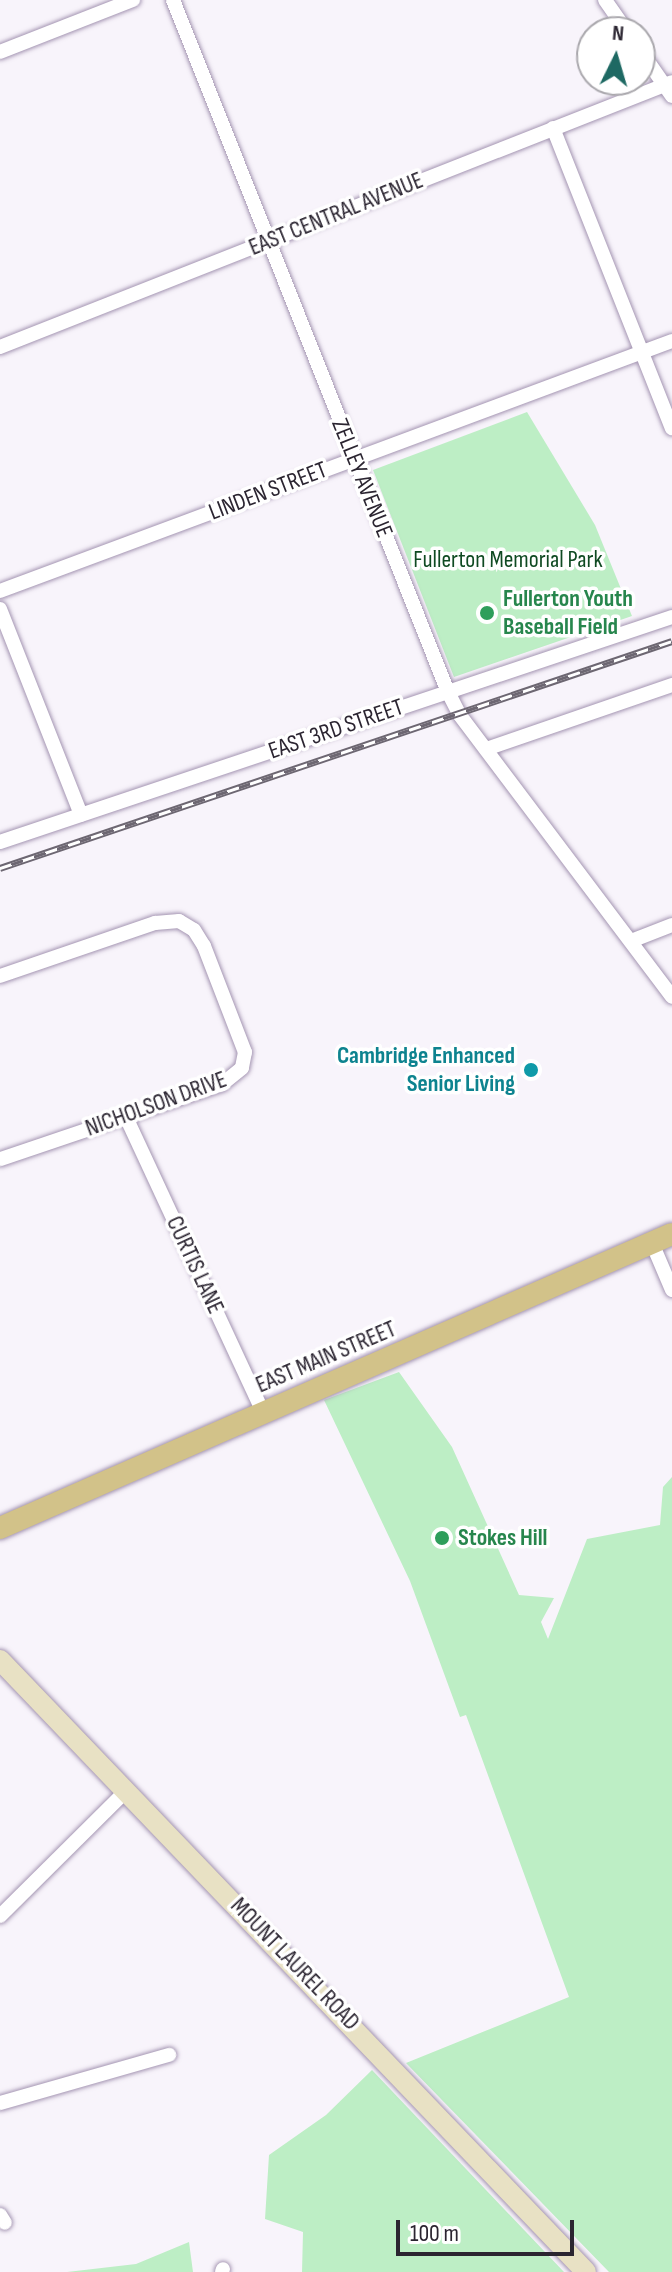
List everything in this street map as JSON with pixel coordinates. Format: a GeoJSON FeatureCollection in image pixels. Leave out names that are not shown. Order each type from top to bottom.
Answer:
{"type":"FeatureCollection","features":[{"type":"Feature","properties":{"kind":"main road","name":"EAST MAIN STREET"},"geometry":{"type":"LineString","coordinates":[[0,1528],[662,1239]]}},
{"type":"Feature","properties":{"kind":"main road","name":"MOUNT LAUREL ROAD"},"geometry":{"type":"LineString","coordinates":[[0,1660],[586,2272]]}},
{"type":"Feature","properties":{"kind":"street"},"geometry":{"type":"LineString","coordinates":[[0,52],[133,0]]}},
{"type":"Feature","properties":{"kind":"street","name":"ZELLEY AVENUE"},"geometry":{"type":"LineString","coordinates":[[173,0],[267,242],[459,714],[489,748],[672,997]]}},
{"type":"Feature","properties":{"kind":"street"},"geometry":{"type":"LineString","coordinates":[[656,71],[669,88]]}},
{"type":"Feature","properties":{"kind":"street","name":"EAST CENTRAL AVENUE"},"geometry":{"type":"LineString","coordinates":[[0,347],[553,128],[669,88]]}},
{"type":"Feature","properties":{"kind":"street"},"geometry":{"type":"LineString","coordinates":[[553,128],[672,428]]}},
{"type":"Feature","properties":{"kind":"street","name":"LINDEN STREET"},"geometry":{"type":"LineString","coordinates":[[0,591],[672,341]]}},
{"type":"Feature","properties":{"kind":"street"},"geometry":{"type":"LineString","coordinates":[[0,609],[81,815]]}},
{"type":"Feature","properties":{"kind":"street","name":"EAST 3RD STREET"},"geometry":{"type":"LineString","coordinates":[[0,842],[672,617]]}},
{"type":"Feature","properties":{"kind":"street"},"geometry":{"type":"LineString","coordinates":[[489,748],[672,685]]}},
{"type":"Feature","properties":{"kind":"street","name":"NICHOLSON DRIVE"},"geometry":{"type":"LineString","coordinates":[[0,976],[155,923],[179,921],[194,930],[204,946],[243,1044],[245,1060],[238,1074],[222,1084],[0,1159]]}},
{"type":"Feature","properties":{"kind":"street"},"geometry":{"type":"LineString","coordinates":[[631,941],[672,925]]}},
{"type":"Feature","properties":{"kind":"street","name":"CURTIS LANE"},"geometry":{"type":"LineString","coordinates":[[126,1117],[263,1412]]}},
{"type":"Feature","properties":{"kind":"street"},"geometry":{"type":"LineString","coordinates":[[662,1239],[672,1290]]}},
{"type":"Feature","properties":{"kind":"street"},"geometry":{"type":"LineString","coordinates":[[0,1916],[127,1790]]}},
{"type":"Feature","properties":{"kind":"street"},"geometry":{"type":"LineString","coordinates":[[0,2103],[169,2055]]}},
{"type":"Feature","properties":{"kind":"green space","name":"Fullerton Memorial Park"},"geometry":{"type":"Polygon","coordinates":[[[527,412],[595,525],[632,616],[454,677],[373,470],[527,412]]]}},
{"type":"Feature","properties":{"kind":"green space"},"geometry":{"type":"Polygon","coordinates":[[[399,1372],[452,1447],[519,1595],[554,1598],[541,1622],[548,1639],[587,1539],[660,1525],[663,1487],[672,1477],[672,2272],[609,2272],[406,2063],[569,1997],[466,1715],[460,1717],[410,1581],[324,1400],[399,1372]]]}},
{"type":"Feature","properties":{"kind":"green space"},"geometry":{"type":"Polygon","coordinates":[[[372,2070],[564,2272],[302,2272],[303,2232],[265,2219],[269,2155],[326,2115],[372,2070]]]}},
{"type":"Feature","properties":{"kind":"green space"},"geometry":{"type":"Polygon","coordinates":[[[189,2242],[193,2272],[67,2272],[136,2264],[189,2242]]]}},
{"type":"Feature","properties":{"kind":"railway"},"geometry":{"type":"LineString","coordinates":[[0,868],[672,641]]}},
{"type":"Feature","properties":{"kind":"place","name":"Fullerton Youth Baseball Field"},"geometry":{"type":"Point","coordinates":[487,613]}},
{"type":"Feature","properties":{"kind":"place","name":"Cambridge Enhanced Senior Living"},"geometry":{"type":"Point","coordinates":[531,1070]}},
{"type":"Feature","properties":{"kind":"place","name":"Stokes Hill"},"geometry":{"type":"Point","coordinates":[442,1538]}}]}
